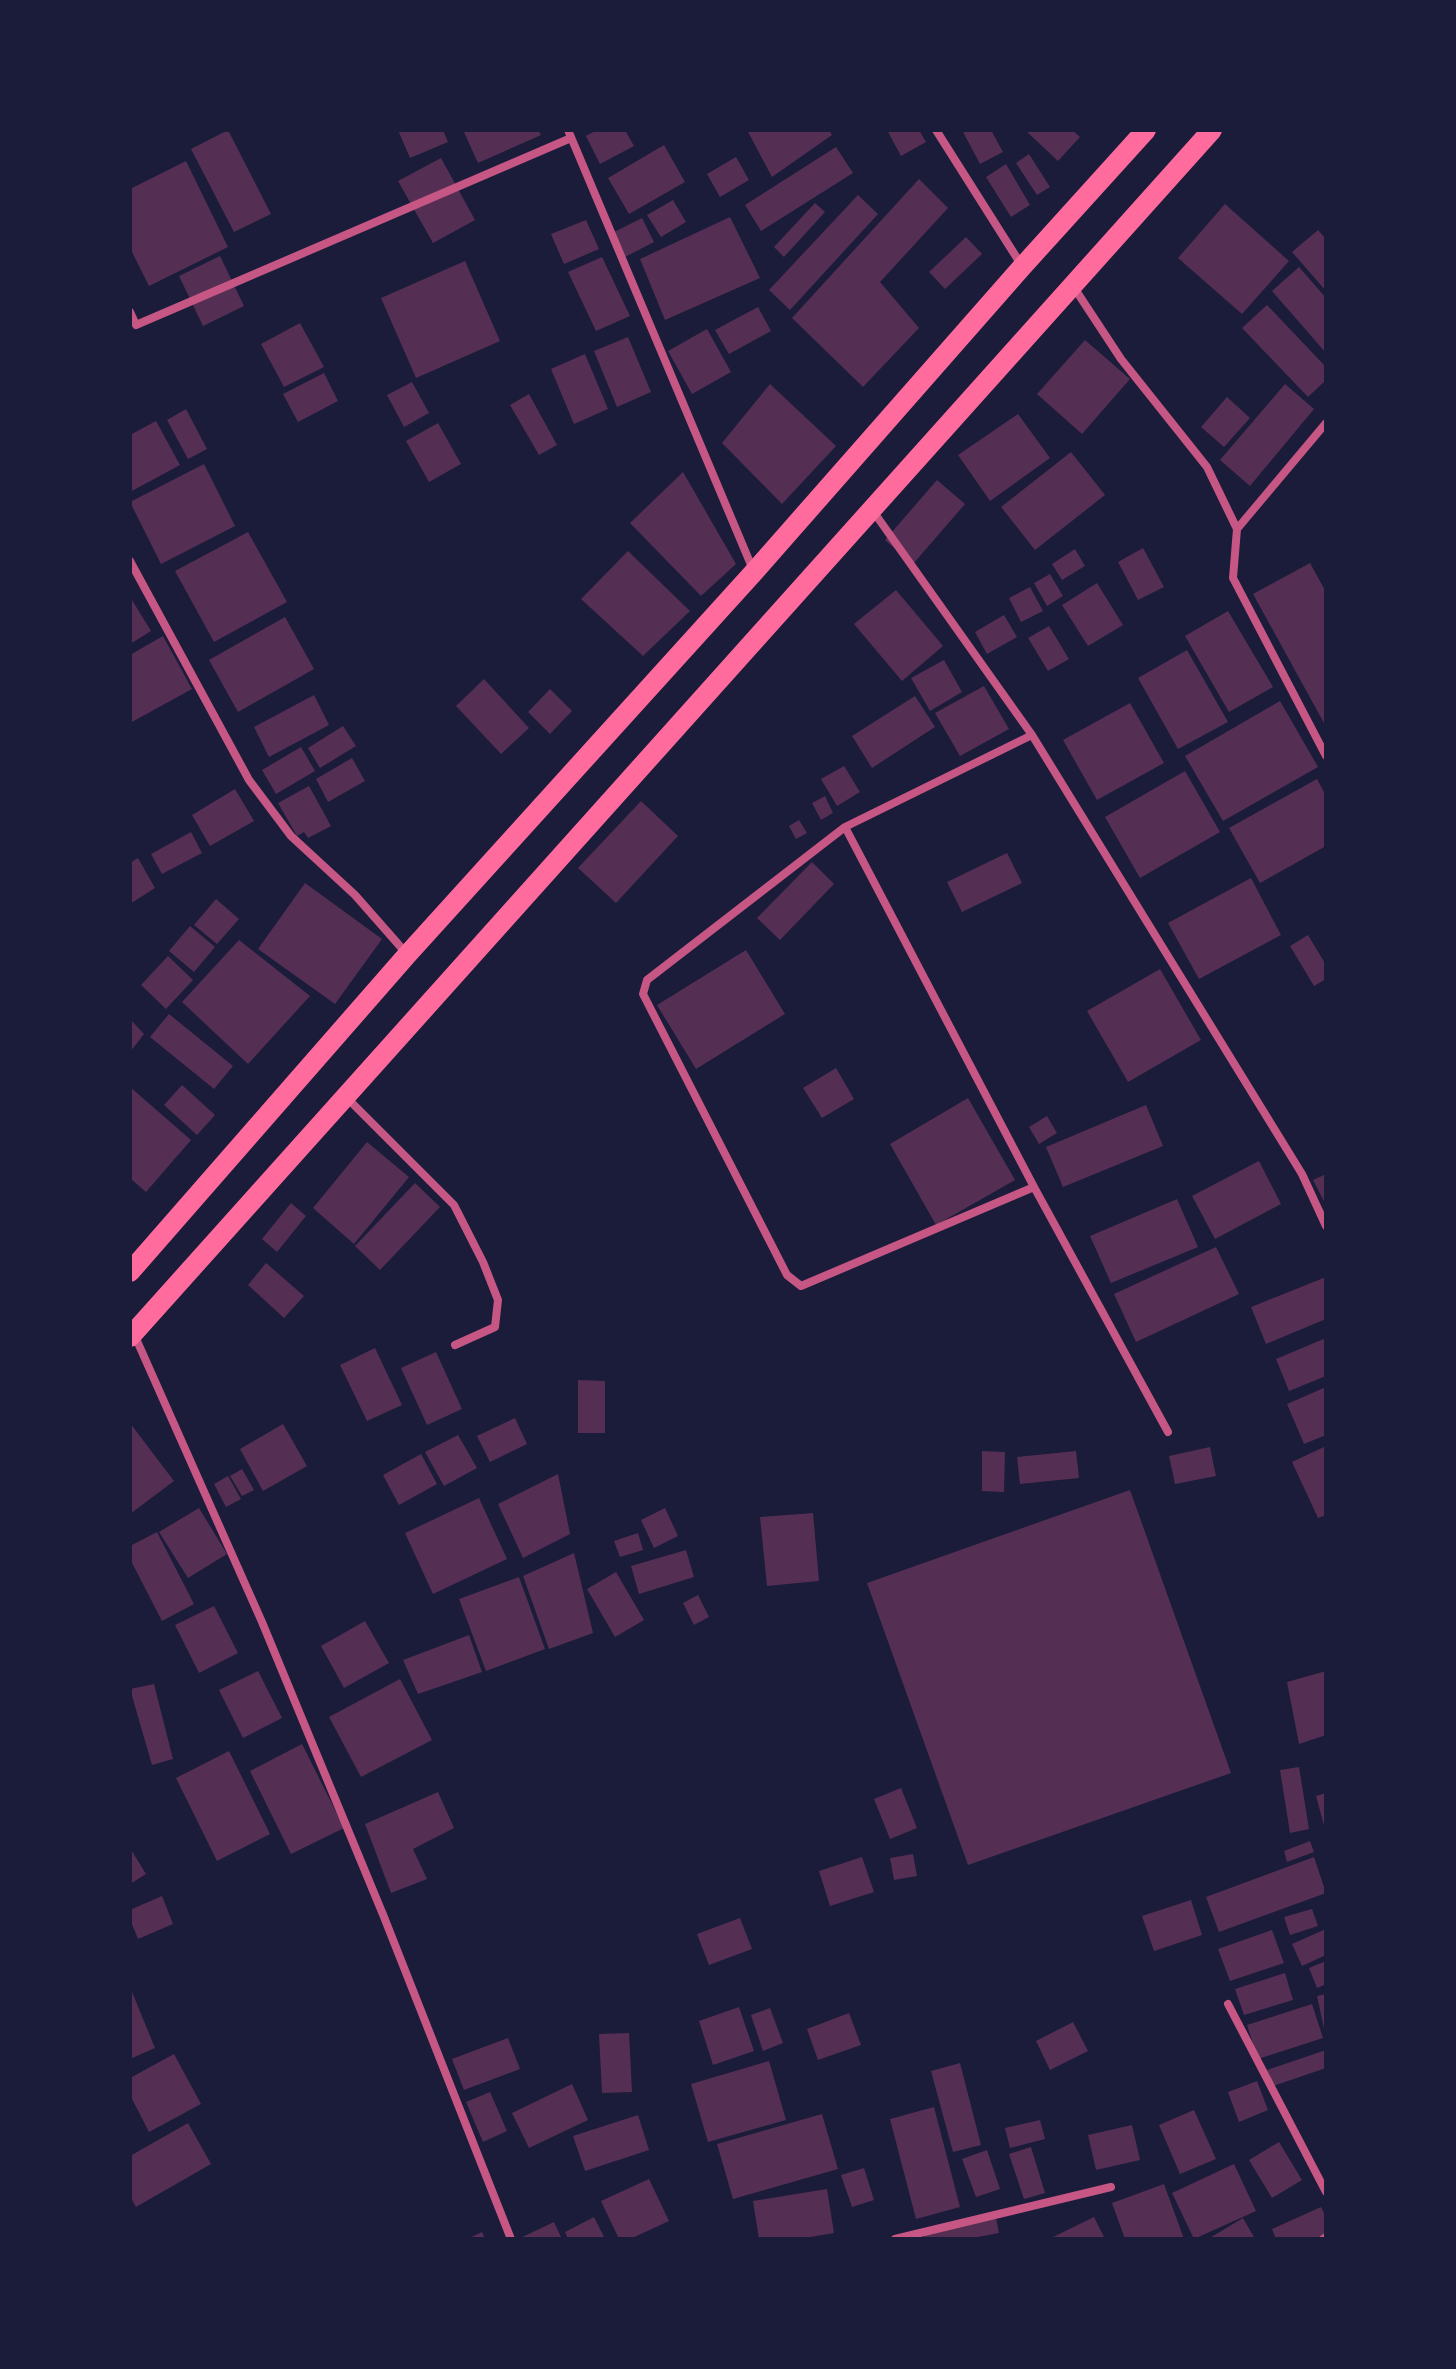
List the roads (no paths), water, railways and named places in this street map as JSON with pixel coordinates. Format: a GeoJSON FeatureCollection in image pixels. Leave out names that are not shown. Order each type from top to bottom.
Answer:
{"type":"FeatureCollection","features":[{"type":"Feature","properties":{"kind":"main road"},"geometry":{"type":"LineString","coordinates":[[130,1272],[407,955],[754,572],[1146,130]]}},
{"type":"Feature","properties":{"kind":"main road"},"geometry":{"type":"LineString","coordinates":[[132,1335],[1212,130]]}},
{"type":"Feature","properties":{"kind":"street"},"geometry":{"type":"LineString","coordinates":[[936,130],[1022,267]]}},
{"type":"Feature","properties":{"kind":"street"},"geometry":{"type":"LineString","coordinates":[[130,312],[136,325],[570,134],[754,572]]}},
{"type":"Feature","properties":{"kind":"street"},"geometry":{"type":"LineString","coordinates":[[1072,286],[1121,359],[1207,467],[1237,529],[1233,578],[1326,756]]}},
{"type":"Feature","properties":{"kind":"street"},"geometry":{"type":"LineString","coordinates":[[1237,529],[1326,423]]}},
{"type":"Feature","properties":{"kind":"street"},"geometry":{"type":"LineString","coordinates":[[872,510],[1032,735],[1302,1174],[1326,1226]]}},
{"type":"Feature","properties":{"kind":"street"},"geometry":{"type":"LineString","coordinates":[[130,561],[249,780],[291,836],[355,895],[407,955]]}},
{"type":"Feature","properties":{"kind":"street"},"geometry":{"type":"LineString","coordinates":[[1032,735],[845,827],[647,980],[643,994],[787,1275],[801,1286],[1034,1187]]}},
{"type":"Feature","properties":{"kind":"street"},"geometry":{"type":"LineString","coordinates":[[845,827],[1034,1187],[1168,1432]]}},
{"type":"Feature","properties":{"kind":"street"},"geometry":{"type":"LineString","coordinates":[[346,1097],[454,1205],[483,1262],[498,1300],[495,1327],[455,1345]]}},
{"type":"Feature","properties":{"kind":"street"},"geometry":{"type":"LineString","coordinates":[[132,1335],[262,1622],[384,1917],[511,2239]]}},
{"type":"Feature","properties":{"kind":"street"},"geometry":{"type":"LineString","coordinates":[[1228,2004],[1326,2192]]}},
{"type":"Feature","properties":{"kind":"street"},"geometry":{"type":"LineString","coordinates":[[895,2239],[1111,2187]]}}]}
